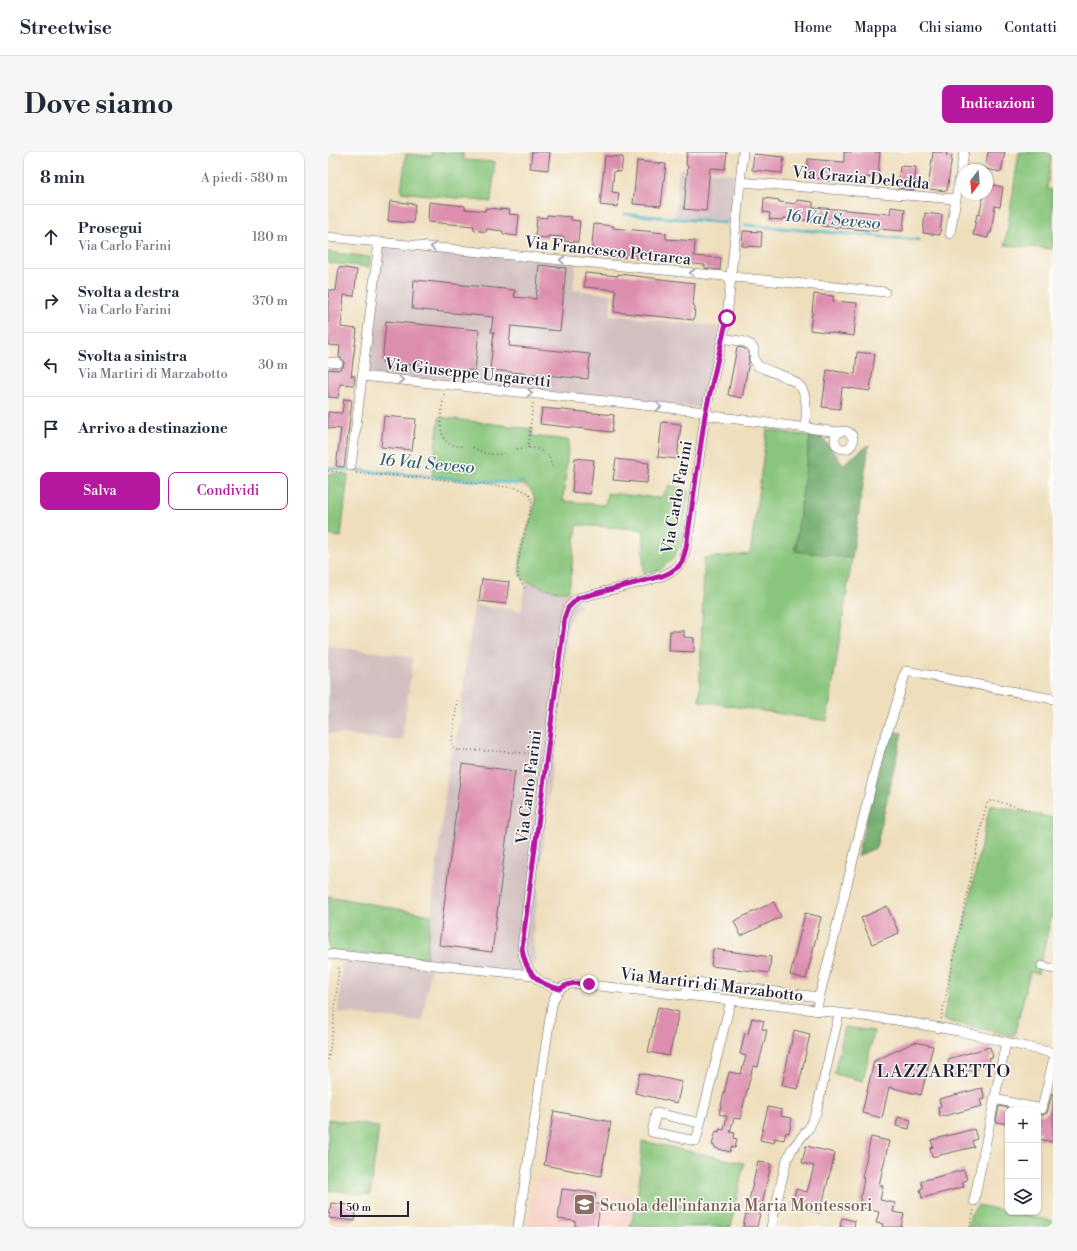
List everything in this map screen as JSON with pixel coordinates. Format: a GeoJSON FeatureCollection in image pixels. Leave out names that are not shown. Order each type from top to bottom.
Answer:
{"type":"FeatureCollection","features":[{"type":"Feature","properties":{"kind":"street","name":"Via Carlo Farini"},"geometry":{"type":"LineString","coordinates":[[560,989],[544,984],[533,975],[523,956],[523,940],[565,616],[568,608],[578,598],[662,576],[674,570],[682,562],[690,526],[705,414],[727,318],[743,152]]}},
{"type":"Feature","properties":{"kind":"street"},"geometry":{"type":"LineString","coordinates":[[950,234],[964,152]]}},
{"type":"Feature","properties":{"kind":"street","name":"Via Grazia Deledda"},"geometry":{"type":"LineString","coordinates":[[740,182],[955,199]]}},
{"type":"Feature","properties":{"kind":"street","name":"Via Francesco Petrarca"},"geometry":{"type":"LineString","coordinates":[[328,237],[885,292]]}},
{"type":"Feature","properties":{"kind":"street","name":"Via Giuseppe Ungaretti"},"geometry":{"type":"LineString","coordinates":[[379,242],[362,376],[534,393],[839,432]]}},
{"type":"Feature","properties":{"kind":"street"},"geometry":{"type":"LineString","coordinates":[[723,338],[745,342],[750,345],[754,349],[754,359],[758,366],[788,377],[800,385],[805,396],[807,407],[805,428]]}},
{"type":"Feature","properties":{"kind":"street"},"geometry":{"type":"LineString","coordinates":[[328,362],[338,363]]}},
{"type":"Feature","properties":{"kind":"street"},"geometry":{"type":"LineString","coordinates":[[352,466],[362,376]]}},
{"type":"Feature","properties":{"kind":"street","name":"Via Giuseppe Ungaretti"},"geometry":{"type":"LineString","coordinates":[[817,429],[835,441]]}},
{"type":"Feature","properties":{"kind":"street"},"geometry":{"type":"LineString","coordinates":[[845,430],[853,436],[853,442],[850,447],[844,449],[838,447],[835,441],[835,436],[839,432],[845,430]]}},
{"type":"Feature","properties":{"kind":"street"},"geometry":{"type":"LineString","coordinates":[[816,1011],[880,750],[892,719],[906,671],[1053,699]]}},
{"type":"Feature","properties":{"kind":"street"},"geometry":{"type":"LineString","coordinates":[[328,954],[533,975]]}},
{"type":"Feature","properties":{"kind":"street"},"geometry":{"type":"LineString","coordinates":[[1042,966],[1053,969]]}},
{"type":"Feature","properties":{"kind":"street"},"geometry":{"type":"LineString","coordinates":[[684,995],[687,988],[696,982],[819,997]]}},
{"type":"Feature","properties":{"kind":"street","name":"Via Martiri di Marzabotto"},"geometry":{"type":"LineString","coordinates":[[560,989],[572,983],[896,1020],[1053,1053]]}},
{"type":"Feature","properties":{"kind":"street"},"geometry":{"type":"LineString","coordinates":[[518,1227],[552,1005],[554,997],[560,989]]}},
{"type":"Feature","properties":{"kind":"street"},"geometry":{"type":"LineString","coordinates":[[700,1123],[656,1114],[652,1132],[696,1141],[731,1000]]}},
{"type":"Feature","properties":{"kind":"street"},"geometry":{"type":"LineString","coordinates":[[771,1227],[786,1162],[792,1149],[809,1128],[816,1113],[839,1014]]}},
{"type":"Feature","properties":{"kind":"street"},"geometry":{"type":"LineString","coordinates":[[974,1200],[1006,1042]]}},
{"type":"Feature","properties":{"kind":"street"},"geometry":{"type":"LineString","coordinates":[[994,1099],[1042,1110],[1053,1061]]}},
{"type":"Feature","properties":{"kind":"path"},"geometry":{"type":"LineString","coordinates":[[445,384],[441,433],[445,440],[449,443],[458,447],[462,446]]}},
{"type":"Feature","properties":{"kind":"path"},"geometry":{"type":"LineString","coordinates":[[528,448],[534,393]]}},
{"type":"Feature","properties":{"kind":"path"},"geometry":{"type":"LineString","coordinates":[[473,447],[488,454],[497,455],[505,453]]}},
{"type":"Feature","properties":{"kind":"path"},"geometry":{"type":"LineString","coordinates":[[517,449],[538,449],[547,454],[550,458],[552,467]]}},
{"type":"Feature","properties":{"kind":"path"},"geometry":{"type":"LineString","coordinates":[[328,472],[439,479],[523,490],[528,493],[532,504],[518,560],[518,577],[525,588]]}},
{"type":"Feature","properties":{"kind":"path"},"geometry":{"type":"LineString","coordinates":[[457,700],[452,742],[453,748],[456,750],[547,755]]}},
{"type":"Feature","properties":{"kind":"path"},"geometry":{"type":"LineString","coordinates":[[939,1028],[985,809],[988,802],[996,801],[1031,811]]}},
{"type":"Feature","properties":{"kind":"path"},"geometry":{"type":"LineString","coordinates":[[328,1060],[334,1028],[339,955]]}},
{"type":"Feature","properties":{"kind":"path"},"geometry":{"type":"LineString","coordinates":[[970,1227],[974,1209],[974,1200]]}},
{"type":"Feature","properties":{"kind":"shaded area"},"geometry":{"type":"Polygon","coordinates":[[[679,168],[734,174],[731,223],[675,219],[679,168]]]}},
{"type":"Feature","properties":{"kind":"shaded area"},"geometry":{"type":"Polygon","coordinates":[[[381,243],[576,263],[573,290],[612,294],[610,315],[722,327],[705,408],[364,375],[381,243]]]}},
{"type":"Feature","properties":{"kind":"shaded area"},"geometry":{"type":"Polygon","coordinates":[[[526,581],[554,591],[569,591],[581,606],[575,611],[570,619],[568,629],[533,934],[534,951],[537,959],[529,972],[432,962],[422,1021],[338,1013],[344,952],[426,958],[450,754],[455,747],[474,605],[521,611],[526,581]]]}},
{"type":"Feature","properties":{"kind":"shaded area"},"geometry":{"type":"Polygon","coordinates":[[[328,646],[413,657],[402,741],[328,733],[328,646]]]}},
{"type":"Feature","properties":{"kind":"shaded area","name":"Scuola dell'infanzia Maria Montessori"},"geometry":{"type":"Polygon","coordinates":[[[536,1177],[638,1197],[630,1227],[528,1227],[536,1177]]]}},
{"type":"Feature","properties":{"kind":"green space"},"geometry":{"type":"Polygon","coordinates":[[[432,152],[463,153],[463,160],[495,162],[491,202],[401,192],[406,154],[432,156],[432,152]]]}},
{"type":"Feature","properties":{"kind":"green space"},"geometry":{"type":"Polygon","coordinates":[[[1019,152],[1052,152],[1047,189],[1053,190],[1053,249],[1005,245],[1019,152]]]}},
{"type":"Feature","properties":{"kind":"green space"},"geometry":{"type":"Polygon","coordinates":[[[328,252],[370,257],[369,267],[328,263],[328,252]]]}},
{"type":"Feature","properties":{"kind":"green space"},"geometry":{"type":"Polygon","coordinates":[[[439,417],[533,429],[532,436],[569,440],[563,501],[605,505],[607,493],[660,498],[670,485],[689,491],[681,542],[673,559],[661,569],[643,575],[644,531],[638,529],[577,525],[569,591],[552,590],[526,581],[520,575],[520,568],[522,550],[535,504],[532,493],[524,485],[432,476],[439,417]]]}},
{"type":"Feature","properties":{"kind":"green space"},"geometry":{"type":"Polygon","coordinates":[[[767,430],[810,436],[795,550],[852,558],[827,721],[699,701],[704,558],[750,554],[767,430]]]}},
{"type":"Feature","properties":{"kind":"green space"},"geometry":{"type":"Polygon","coordinates":[[[810,436],[823,438],[843,464],[869,445],[852,558],[795,551],[810,436]]]}},
{"type":"Feature","properties":{"kind":"green space"},"geometry":{"type":"Polygon","coordinates":[[[328,473],[348,475],[341,537],[328,535],[328,473]]]}},
{"type":"Feature","properties":{"kind":"green space"},"geometry":{"type":"Polygon","coordinates":[[[891,731],[902,733],[876,848],[857,856],[884,750],[891,731]]]}},
{"type":"Feature","properties":{"kind":"green space"},"geometry":{"type":"Polygon","coordinates":[[[990,805],[1053,818],[1053,910],[1038,974],[1030,972],[1014,1036],[943,1020],[990,805]]]}},
{"type":"Feature","properties":{"kind":"green space"},"geometry":{"type":"Polygon","coordinates":[[[328,896],[431,915],[426,958],[328,951],[328,896]]]}},
{"type":"Feature","properties":{"kind":"green space"},"geometry":{"type":"Polygon","coordinates":[[[845,1027],[874,1031],[863,1081],[834,1074],[845,1027]]]}},
{"type":"Feature","properties":{"kind":"green space"},"geometry":{"type":"Polygon","coordinates":[[[328,1119],[379,1127],[370,1195],[328,1190],[328,1119]]]}},
{"type":"Feature","properties":{"kind":"green space"},"geometry":{"type":"Polygon","coordinates":[[[642,1141],[744,1163],[731,1227],[630,1227],[636,1205],[639,1184],[642,1141]]]}},
{"type":"Feature","properties":{"kind":"green space"},"geometry":{"type":"Polygon","coordinates":[[[978,1205],[1005,1211],[1005,1215],[1025,1215],[1053,1221],[1053,1227],[968,1227],[971,1214],[978,1205]]]}},
{"type":"Feature","properties":{"kind":"building"},"geometry":{"type":"Polygon","coordinates":[[[532,152],[550,152],[548,170],[530,168],[532,152]]]}},
{"type":"Feature","properties":{"kind":"building"},"geometry":{"type":"Polygon","coordinates":[[[687,152],[727,152],[725,169],[710,168],[706,211],[684,209],[688,166],[686,165],[687,152]]]}},
{"type":"Feature","properties":{"kind":"building"},"geometry":{"type":"Polygon","coordinates":[[[844,152],[880,152],[878,176],[874,176],[874,178],[863,177],[863,179],[837,176],[836,181],[807,177],[808,159],[844,162],[844,152]]]}},
{"type":"Feature","properties":{"kind":"building"},"geometry":{"type":"Polygon","coordinates":[[[933,152],[947,152],[946,155],[952,156],[947,191],[928,189],[933,152]]]}},
{"type":"Feature","properties":{"kind":"building"},"geometry":{"type":"Polygon","coordinates":[[[988,152],[1005,152],[1001,172],[993,170],[993,164],[986,164],[988,152]]]}},
{"type":"Feature","properties":{"kind":"building"},"geometry":{"type":"Polygon","coordinates":[[[754,154],[784,157],[782,173],[752,170],[754,154]]]}},
{"type":"Feature","properties":{"kind":"building"},"geometry":{"type":"Polygon","coordinates":[[[605,156],[623,157],[621,172],[614,171],[612,192],[619,193],[617,207],[600,205],[605,156]]]}},
{"type":"Feature","properties":{"kind":"building"},"geometry":{"type":"Polygon","coordinates":[[[637,161],[666,164],[661,206],[633,204],[637,161]]]}},
{"type":"Feature","properties":{"kind":"building"},"geometry":{"type":"Polygon","coordinates":[[[900,166],[916,167],[914,190],[898,188],[900,166]]]}},
{"type":"Feature","properties":{"kind":"building"},"geometry":{"type":"Polygon","coordinates":[[[993,185],[1003,187],[1000,207],[995,206],[991,233],[989,233],[988,238],[973,235],[977,214],[979,215],[983,200],[993,200],[993,185]]]}},
{"type":"Feature","properties":{"kind":"building"},"geometry":{"type":"Polygon","coordinates":[[[764,198],[796,204],[797,200],[813,202],[813,207],[890,214],[891,207],[905,209],[903,231],[877,229],[877,231],[822,226],[822,222],[783,218],[783,220],[769,219],[770,213],[763,212],[764,198]]]}},
{"type":"Feature","properties":{"kind":"building"},"geometry":{"type":"Polygon","coordinates":[[[390,201],[415,204],[413,223],[388,221],[390,201]]]}},
{"type":"Feature","properties":{"kind":"building"},"geometry":{"type":"Polygon","coordinates":[[[429,202],[465,206],[465,209],[485,211],[486,208],[510,210],[509,214],[519,215],[517,236],[503,234],[503,231],[487,229],[486,232],[474,230],[474,226],[428,222],[429,202]]]}},
{"type":"Feature","properties":{"kind":"building"},"geometry":{"type":"Polygon","coordinates":[[[925,213],[942,215],[940,235],[923,233],[925,213]]]}},
{"type":"Feature","properties":{"kind":"building"},"geometry":{"type":"Polygon","coordinates":[[[547,215],[571,217],[571,220],[580,221],[578,242],[564,241],[564,237],[535,237],[537,217],[547,218],[547,215]]]}},
{"type":"Feature","properties":{"kind":"building"},"geometry":{"type":"Polygon","coordinates":[[[594,224],[614,226],[613,228],[666,233],[666,239],[695,241],[694,256],[721,258],[720,270],[705,268],[705,265],[672,262],[672,257],[639,254],[638,258],[591,254],[594,224]]]}},
{"type":"Feature","properties":{"kind":"building"},"geometry":{"type":"Polygon","coordinates":[[[743,231],[762,232],[761,247],[742,246],[743,231]]]}},
{"type":"Feature","properties":{"kind":"building"},"geometry":{"type":"Polygon","coordinates":[[[539,265],[566,268],[560,331],[511,326],[509,346],[590,354],[588,379],[490,370],[494,332],[491,332],[493,317],[412,309],[414,280],[515,290],[514,297],[536,299],[539,265]]]}},
{"type":"Feature","properties":{"kind":"building"},"geometry":{"type":"Polygon","coordinates":[[[339,267],[357,270],[354,296],[344,295],[341,327],[357,329],[351,376],[355,376],[354,385],[340,384],[338,398],[328,397],[328,369],[338,370],[343,367],[344,363],[339,357],[340,346],[328,345],[328,290],[336,291],[339,267]]]}},
{"type":"Feature","properties":{"kind":"building"},"geometry":{"type":"Polygon","coordinates":[[[585,273],[618,276],[618,274],[695,283],[693,305],[695,306],[694,320],[614,312],[616,290],[584,287],[585,273]]]}},
{"type":"Feature","properties":{"kind":"building"},"geometry":{"type":"Polygon","coordinates":[[[814,294],[833,296],[833,301],[857,303],[854,336],[810,330],[814,294]]]}},
{"type":"Feature","properties":{"kind":"building"},"geometry":{"type":"Polygon","coordinates":[[[386,321],[479,330],[475,371],[382,362],[386,321]]]}},
{"type":"Feature","properties":{"kind":"building"},"geometry":{"type":"Polygon","coordinates":[[[737,347],[748,351],[749,362],[742,398],[728,395],[737,347]]]}},
{"type":"Feature","properties":{"kind":"building"},"geometry":{"type":"Polygon","coordinates":[[[857,352],[875,354],[870,391],[842,387],[840,409],[822,407],[827,370],[855,374],[857,352]]]}},
{"type":"Feature","properties":{"kind":"building"},"geometry":{"type":"Polygon","coordinates":[[[344,399],[352,400],[344,467],[336,466],[341,429],[328,428],[328,412],[342,413],[344,399]]]}},
{"type":"Feature","properties":{"kind":"building"},"geometry":{"type":"Polygon","coordinates":[[[542,408],[614,415],[612,432],[540,424],[542,408]]]}},
{"type":"Feature","properties":{"kind":"building"},"geometry":{"type":"Polygon","coordinates":[[[384,416],[416,419],[412,450],[381,447],[384,416]]]}},
{"type":"Feature","properties":{"kind":"building"},"geometry":{"type":"Polygon","coordinates":[[[662,422],[681,424],[677,459],[658,457],[662,422]]]}},
{"type":"Feature","properties":{"kind":"building"},"geometry":{"type":"Polygon","coordinates":[[[575,458],[594,460],[590,494],[572,492],[575,458]]]}},
{"type":"Feature","properties":{"kind":"building"},"geometry":{"type":"Polygon","coordinates":[[[616,459],[649,463],[647,483],[613,480],[616,459]]]}},
{"type":"Feature","properties":{"kind":"building"},"geometry":{"type":"Polygon","coordinates":[[[482,579],[509,582],[506,604],[479,601],[482,579]]]}},
{"type":"Feature","properties":{"kind":"building"},"geometry":{"type":"Polygon","coordinates":[[[670,631],[684,631],[684,637],[694,638],[694,652],[669,651],[670,631]]]}},
{"type":"Feature","properties":{"kind":"building"},"geometry":{"type":"Polygon","coordinates":[[[462,764],[515,771],[492,952],[439,945],[462,764]]]}},
{"type":"Feature","properties":{"kind":"building"},"geometry":{"type":"Polygon","coordinates":[[[774,902],[781,917],[741,936],[734,921],[774,902]]]}},
{"type":"Feature","properties":{"kind":"building"},"geometry":{"type":"Polygon","coordinates":[[[887,906],[899,933],[872,944],[861,918],[887,906]]]}},
{"type":"Feature","properties":{"kind":"building"},"geometry":{"type":"Polygon","coordinates":[[[805,913],[821,917],[806,979],[790,975],[805,913]]]}},
{"type":"Feature","properties":{"kind":"building"},"geometry":{"type":"Polygon","coordinates":[[[713,949],[771,957],[769,973],[711,966],[713,949]]]}},
{"type":"Feature","properties":{"kind":"building"},"geometry":{"type":"Polygon","coordinates":[[[658,1007],[679,1012],[669,1056],[648,1052],[658,1007]]]}},
{"type":"Feature","properties":{"kind":"building"},"geometry":{"type":"Polygon","coordinates":[[[752,1018],[764,1021],[762,1029],[767,1030],[758,1067],[753,1066],[740,1119],[734,1118],[730,1132],[735,1133],[734,1138],[737,1139],[735,1148],[731,1147],[730,1152],[715,1148],[715,1146],[712,1145],[716,1131],[719,1132],[719,1129],[724,1130],[727,1116],[719,1114],[729,1072],[741,1074],[746,1056],[740,1054],[745,1033],[748,1034],[752,1018]]]}},
{"type":"Feature","properties":{"kind":"building"},"geometry":{"type":"Polygon","coordinates":[[[794,1030],[810,1034],[798,1089],[782,1086],[794,1030]]]}},
{"type":"Feature","properties":{"kind":"building"},"geometry":{"type":"Polygon","coordinates":[[[915,1042],[933,1046],[921,1095],[889,1087],[882,1118],[862,1113],[874,1061],[915,1042]]]}},
{"type":"Feature","properties":{"kind":"building"},"geometry":{"type":"Polygon","coordinates":[[[990,1047],[993,1057],[989,1058],[991,1065],[948,1077],[945,1067],[949,1066],[948,1059],[990,1047]]]}},
{"type":"Feature","properties":{"kind":"building"},"geometry":{"type":"Polygon","coordinates":[[[640,1073],[682,1082],[677,1103],[635,1093],[640,1073]]]}},
{"type":"Feature","properties":{"kind":"building"},"geometry":{"type":"Polygon","coordinates":[[[982,1088],[985,1099],[980,1100],[982,1106],[940,1117],[938,1107],[941,1106],[939,1099],[982,1088]]]}},
{"type":"Feature","properties":{"kind":"building"},"geometry":{"type":"Polygon","coordinates":[[[1053,1093],[1053,1142],[1041,1139],[1041,1115],[1047,1113],[1053,1093]]]}},
{"type":"Feature","properties":{"kind":"building"},"geometry":{"type":"Polygon","coordinates":[[[999,1106],[1005,1107],[1005,1124],[996,1122],[999,1106]]]}},
{"type":"Feature","properties":{"kind":"building"},"geometry":{"type":"Polygon","coordinates":[[[768,1107],[782,1110],[781,1116],[792,1118],[789,1133],[786,1132],[784,1140],[775,1138],[774,1143],[760,1140],[768,1107]]]}},
{"type":"Feature","properties":{"kind":"building"},"geometry":{"type":"Polygon","coordinates":[[[554,1111],[611,1122],[601,1176],[544,1165],[554,1111]]]}},
{"type":"Feature","properties":{"kind":"building"},"geometry":{"type":"Polygon","coordinates":[[[898,1117],[911,1120],[909,1129],[896,1126],[898,1117]]]}},
{"type":"Feature","properties":{"kind":"building"},"geometry":{"type":"Polygon","coordinates":[[[974,1129],[977,1139],[972,1141],[974,1147],[932,1157],[930,1148],[933,1147],[931,1140],[974,1129]]]}},
{"type":"Feature","properties":{"kind":"building"},"geometry":{"type":"Polygon","coordinates":[[[871,1137],[889,1141],[879,1185],[883,1186],[880,1200],[895,1203],[893,1212],[904,1214],[901,1227],[882,1227],[883,1224],[876,1223],[879,1212],[859,1207],[864,1178],[862,1178],[871,1137]]]}},
{"type":"Feature","properties":{"kind":"building"},"geometry":{"type":"Polygon","coordinates":[[[806,1146],[835,1153],[820,1213],[792,1206],[796,1189],[807,1192],[814,1166],[802,1163],[806,1146]]]}},
{"type":"Feature","properties":{"kind":"building"},"geometry":{"type":"Polygon","coordinates":[[[758,1161],[771,1164],[757,1227],[743,1227],[758,1161]]]}},
{"type":"Feature","properties":{"kind":"building"},"geometry":{"type":"Polygon","coordinates":[[[964,1170],[967,1180],[962,1182],[964,1187],[922,1198],[920,1189],[923,1188],[921,1181],[964,1170]]]}},
{"type":"Feature","properties":{"kind":"building"},"geometry":{"type":"Polygon","coordinates":[[[562,1189],[596,1193],[594,1204],[600,1204],[597,1227],[575,1227],[575,1221],[558,1219],[562,1189]]]}},
{"type":"Feature","properties":{"kind":"building"},"geometry":{"type":"Polygon","coordinates":[[[331,1203],[357,1206],[355,1221],[329,1218],[331,1203]]]}},
{"type":"Feature","properties":{"kind":"building"},"geometry":{"type":"Polygon","coordinates":[[[842,1218],[855,1221],[854,1227],[840,1227],[842,1218]]]}},
{"type":"Feature","properties":{"kind":"waterway","name":"16 Val Seveso"},"geometry":{"type":"LineString","coordinates":[[625,214],[726,223]]}},
{"type":"Feature","properties":{"kind":"waterway","name":"16 Val Seveso"},"geometry":{"type":"LineString","coordinates":[[745,225],[919,240]]}},
{"type":"Feature","properties":{"kind":"waterway","name":"16 Val Seveso"},"geometry":{"type":"LineString","coordinates":[[328,468],[519,484],[522,481]]}},
{"type":"Feature","properties":{"kind":"place","name":"Scuola dell'infanzia Maria Montessori"},"geometry":{"type":"Point","coordinates":[584,1205]}},
{"type":"Feature","properties":{"kind":"district","name":"LAZZARETTO"},"geometry":{"type":"Point","coordinates":[944,1071]}},
{"type":"Feature","properties":{"kind":"route"},"geometry":{"type":"LineString","coordinates":[[589,984],[572,983],[560,989],[544,984],[538,980],[528,968],[523,956],[522,948],[565,616],[572,602],[578,598],[662,576],[674,570],[682,562],[691,518],[705,415],[727,318]]}}]}
